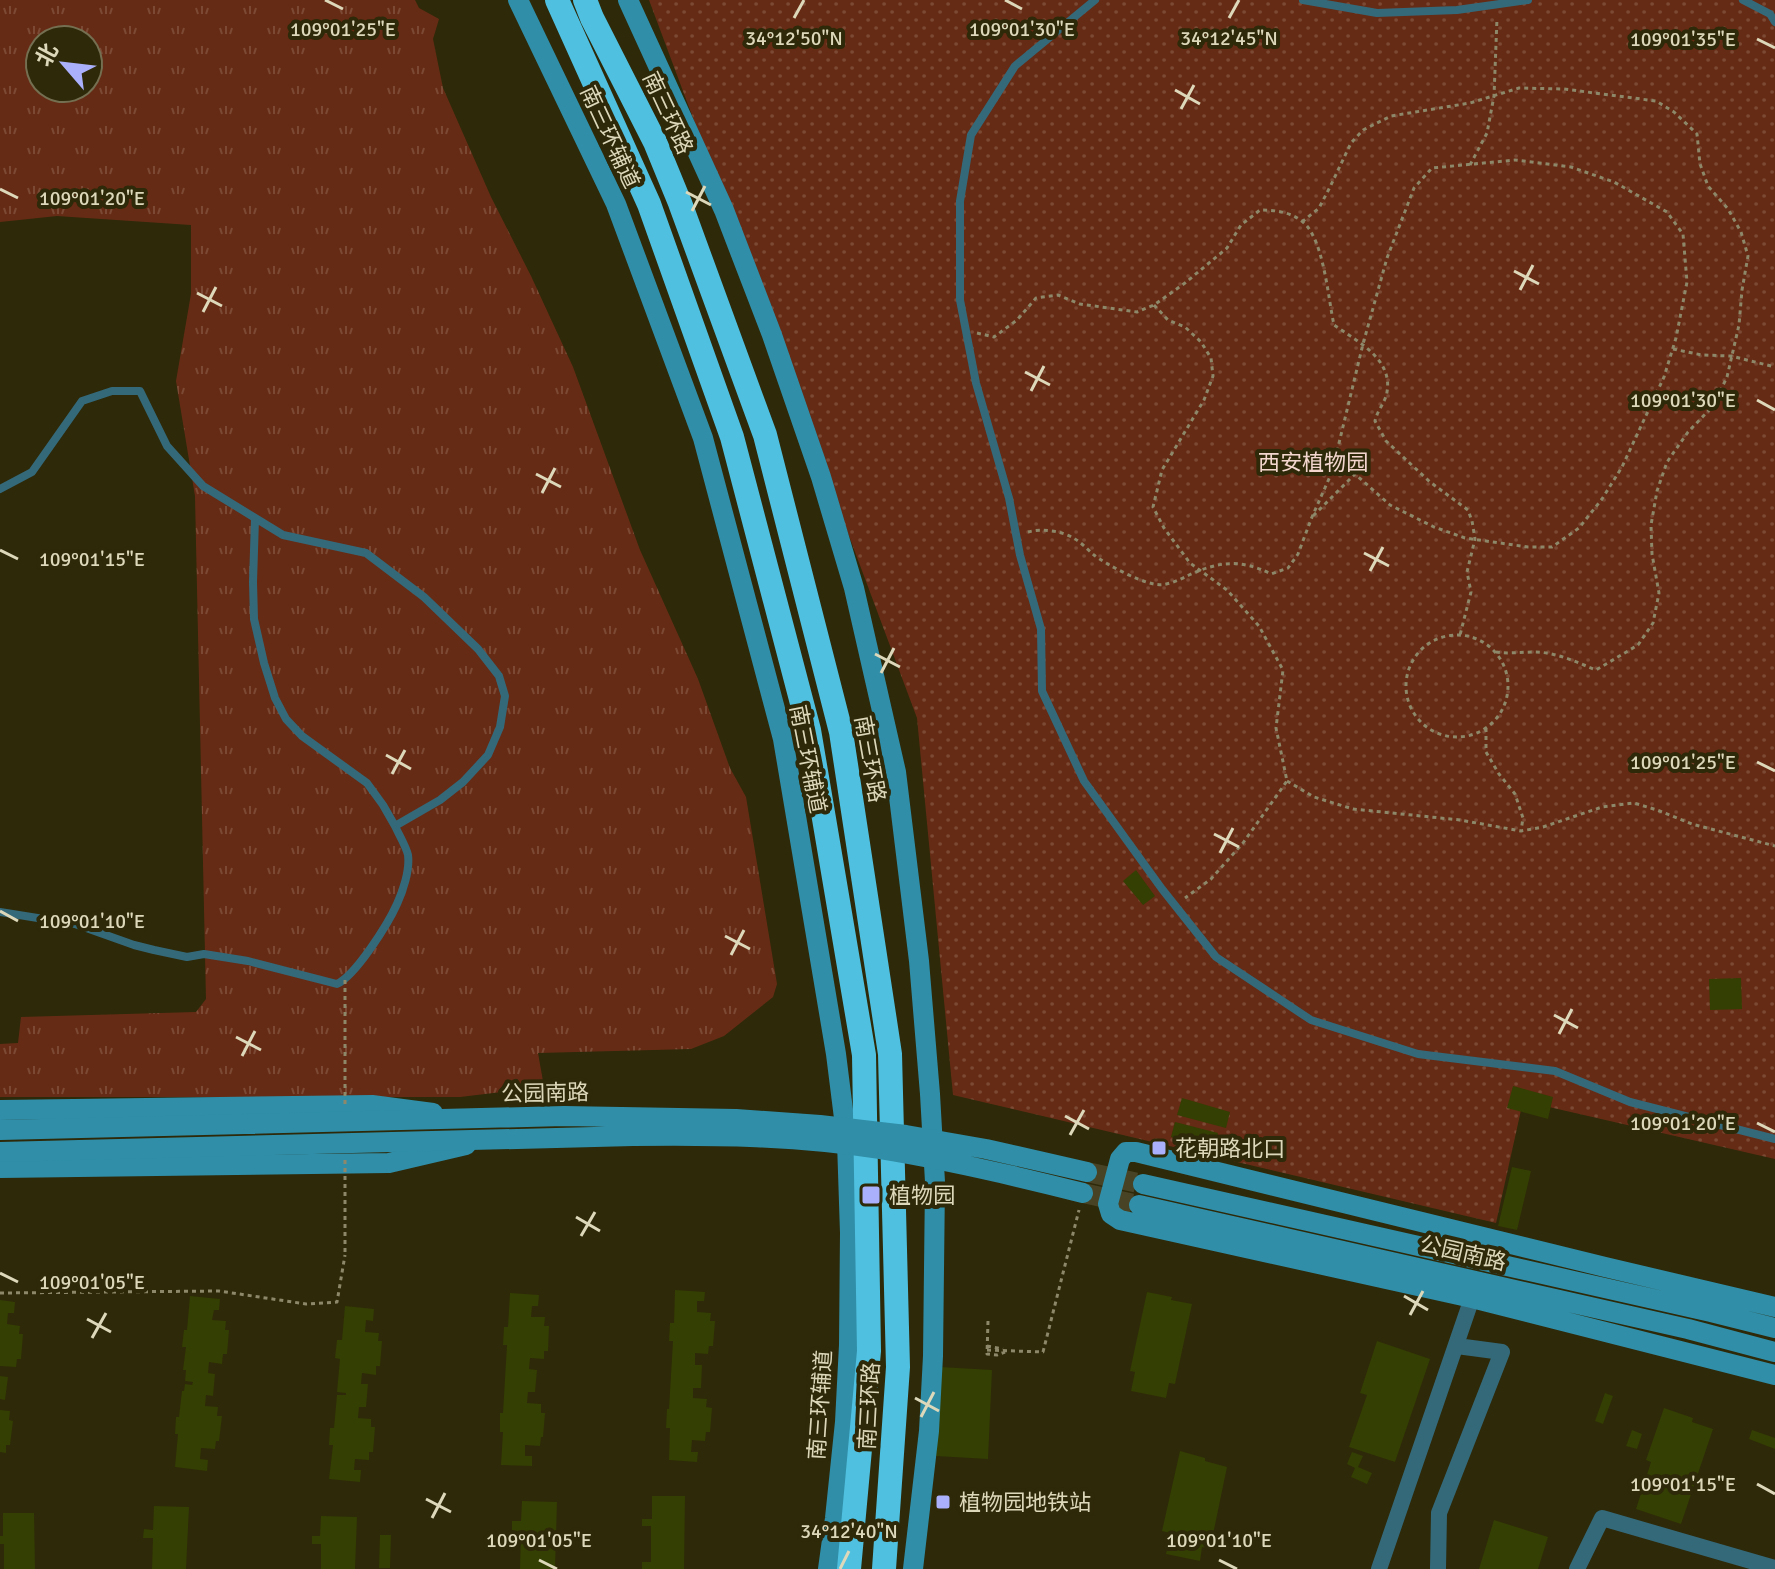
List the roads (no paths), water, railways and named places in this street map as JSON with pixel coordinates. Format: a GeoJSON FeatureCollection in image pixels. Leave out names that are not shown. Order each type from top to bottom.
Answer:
{"type":"FeatureCollection","features":[{"type":"Feature","properties":{"kind":"highway","name":"南三环路"},"geometry":{"type":"LineString","coordinates":[[557,0],[649,204],[732,437],[809,730],[864,1055],[869,1351],[849,1569]]}},
{"type":"Feature","properties":{"kind":"highway","name":"南三环路"},"geometry":{"type":"LineString","coordinates":[[585,0],[655,142],[765,435],[841,732],[890,1054],[898,1367],[884,1569]]}},
{"type":"Feature","properties":{"kind":"main road","name":"南三环辅道"},"geometry":{"type":"LineString","coordinates":[[518,0],[616,204],[703,438],[783,739],[836,1054],[846,1132],[850,1233],[849,1345],[842,1449],[828,1569]]}},
{"type":"Feature","properties":{"kind":"main road"},"geometry":{"type":"LineString","coordinates":[[628,0],[724,210],[777,349],[821,477],[854,588],[896,772],[919,961],[935,1182],[929,1431],[913,1569]]}},
{"type":"Feature","properties":{"kind":"main road"},"geometry":{"type":"LineString","coordinates":[[0,1110],[372,1105],[440,1114],[550,1107],[846,1132]]}},
{"type":"Feature","properties":{"kind":"main road","name":"公园南路"},"geometry":{"type":"LineString","coordinates":[[0,1130],[564,1116],[736,1119],[906,1135],[1087,1172]]}},
{"type":"Feature","properties":{"kind":"main road"},"geometry":{"type":"LineString","coordinates":[[0,1168],[389,1163],[477,1142],[846,1132]]}},
{"type":"Feature","properties":{"kind":"main road","name":"公园南路"},"geometry":{"type":"LineString","coordinates":[[0,1152],[717,1135],[877,1149],[956,1164],[1081,1201]]}},
{"type":"Feature","properties":{"kind":"main road"},"geometry":{"type":"LineString","coordinates":[[1775,1307],[1136,1152],[1126,1152],[1118,1163],[1108,1204],[1111,1214],[1120,1220],[1472,1298],[1775,1375]]}},
{"type":"Feature","properties":{"kind":"main road","name":"公园南路"},"geometry":{"type":"LineString","coordinates":[[1143,1184],[1775,1328]]}},
{"type":"Feature","properties":{"kind":"main road","name":"公园南路"},"geometry":{"type":"LineString","coordinates":[[1139,1205],[1688,1329],[1775,1352]]}},
{"type":"Feature","properties":{"kind":"street"},"geometry":{"type":"LineString","coordinates":[[1379,1569],[1472,1298]]}},
{"type":"Feature","properties":{"kind":"street"},"geometry":{"type":"LineString","coordinates":[[1438,1569],[1439,1513],[1502,1352],[1457,1346]]}},
{"type":"Feature","properties":{"kind":"street"},"geometry":{"type":"LineString","coordinates":[[1577,1569],[1602,1518],[1775,1568]]}},
{"type":"Feature","properties":{"kind":"lane"},"geometry":{"type":"LineString","coordinates":[[1095,0],[1015,66],[971,135],[960,201],[960,300],[976,383],[1009,498],[1020,555],[1041,629],[1042,691],[1084,781],[1216,957],[1311,1020],[1418,1054],[1555,1071],[1630,1102],[1775,1139]]}},
{"type":"Feature","properties":{"kind":"lane"},"geometry":{"type":"LineString","coordinates":[[1303,0],[1377,13],[1457,10],[1528,0]]}},
{"type":"Feature","properties":{"kind":"lane"},"geometry":{"type":"LineString","coordinates":[[1743,0],[1770,14],[1775,22]]}},
{"type":"Feature","properties":{"kind":"lane"},"geometry":{"type":"LineString","coordinates":[[0,489],[32,472],[82,401],[112,391],[140,391],[167,446],[203,486],[283,535],[366,553],[434,606],[478,649],[499,676],[505,696],[500,727],[488,755],[463,782],[440,800],[395,826]]}},
{"type":"Feature","properties":{"kind":"lane"},"geometry":{"type":"LineString","coordinates":[[0,912],[75,924],[154,950],[187,957],[204,954],[238,959],[337,984],[345,980],[381,933],[398,903],[408,854],[383,805],[367,783],[302,736],[286,719],[275,698],[254,619],[255,519]]}},
{"type":"Feature","properties":{"kind":"tunnel"},"geometry":{"type":"LineString","coordinates":[[1087,1172],[1143,1184]]}},
{"type":"Feature","properties":{"kind":"tunnel"},"geometry":{"type":"LineString","coordinates":[[1083,1193],[1139,1205]]}},
{"type":"Feature","properties":{"kind":"place","name":"花朝路北口"},"geometry":{"type":"Point","coordinates":[1159,1148]}},
{"type":"Feature","properties":{"kind":"place","name":"植物园"},"geometry":{"type":"Point","coordinates":[871,1195]}},
{"type":"Feature","properties":{"kind":"place","name":"植物园地铁站"},"geometry":{"type":"Point","coordinates":[943,1502]}},
{"type":"Feature","properties":{"kind":"park label","name":"西安植物园"},"geometry":{"type":"Point","coordinates":[1313,462]}}]}
